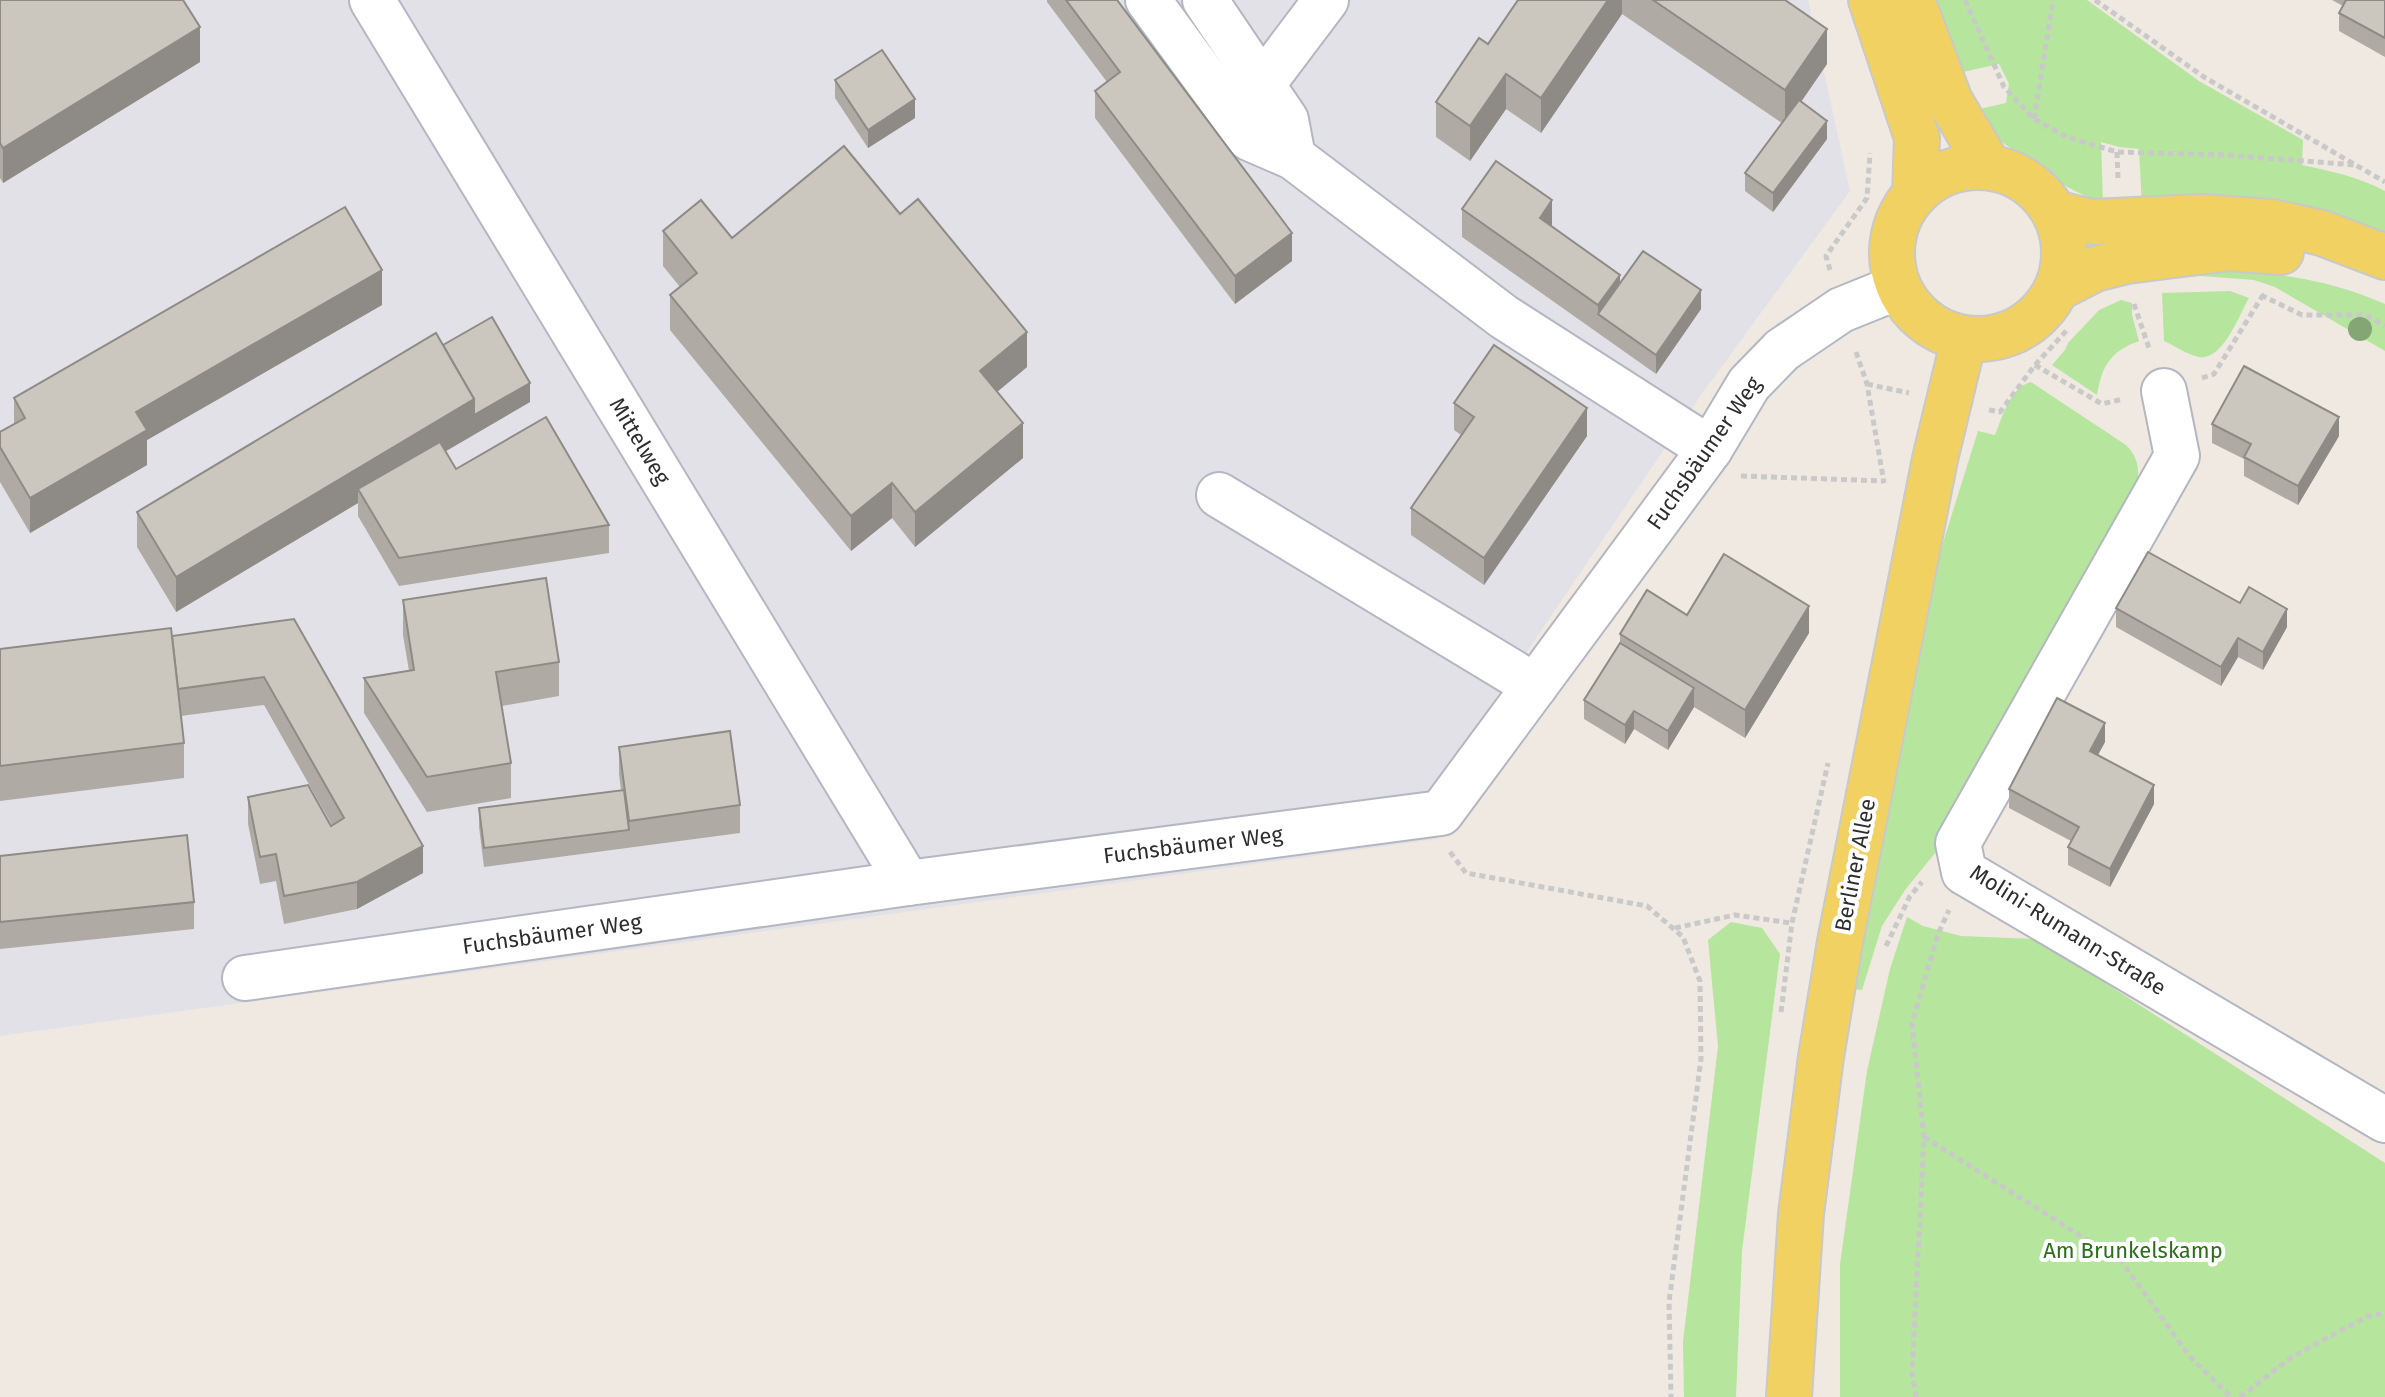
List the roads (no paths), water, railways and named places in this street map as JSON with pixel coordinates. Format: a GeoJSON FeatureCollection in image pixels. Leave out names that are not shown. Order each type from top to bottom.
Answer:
{"type":"FeatureCollection","features":[{"type":"Feature","properties":{"kind":"main road"},"geometry":{"type":"LineString","coordinates":[[1871,0],[1917,138],[1915,194]]}},
{"type":"Feature","properties":{"kind":"main road"},"geometry":{"type":"LineString","coordinates":[[1912,0],[1950,101],[1989,167]]}},
{"type":"Feature","properties":{"kind":"main road"},"geometry":{"type":"LineString","coordinates":[[1968,167],[1989,167],[2028,181],[2043,195],[2055,213],[2064,237],[2065,263],[2058,288],[2043,312],[2020,330],[1993,339],[1964,339],[1936,329],[1913,311],[1898,287],[1892,262],[1893,237],[1901,213],[1915,194],[1931,181],[1968,167]]}},
{"type":"Feature","properties":{"kind":"main road"},"geometry":{"type":"LineString","coordinates":[[2055,213],[2091,222],[2201,217],[2272,222],[2322,233],[2385,257]]}},
{"type":"Feature","properties":{"kind":"main road"},"geometry":{"type":"LineString","coordinates":[[2058,288],[2095,269],[2127,261],[2229,248],[2292,253],[2351,265],[2385,278]]}},
{"type":"Feature","properties":{"kind":"main road","name":"Berliner Allee"},"geometry":{"type":"LineString","coordinates":[[1789,1397],[1801,1214],[1821,1057],[1840,942],[1935,459],[1964,339]]}},
{"type":"Feature","properties":{"kind":"street","name":"Mittelweg"},"geometry":{"type":"LineString","coordinates":[[372,0],[908,883]]}},
{"type":"Feature","properties":{"kind":"street"},"geometry":{"type":"LineString","coordinates":[[1148,0],[1249,138],[1293,157],[1701,462]]}},
{"type":"Feature","properties":{"kind":"street"},"geometry":{"type":"LineString","coordinates":[[1205,0],[1286,120],[1293,157]]}},
{"type":"Feature","properties":{"kind":"street"},"geometry":{"type":"LineString","coordinates":[[1262,85],[1326,0]]}},
{"type":"Feature","properties":{"kind":"street","name":"Fuchsbäumer Weg"},"geometry":{"type":"LineString","coordinates":[[245,978],[908,883],[1441,813],[1701,462],[1749,384],[1782,350],[1841,310],[1898,287]]}},
{"type":"Feature","properties":{"kind":"street","name":"Molini-Rumann-Straße"},"geometry":{"type":"LineString","coordinates":[[2164,391],[2177,456],[1961,858],[2385,1120]]}},
{"type":"Feature","properties":{"kind":"street"},"geometry":{"type":"LineString","coordinates":[[1219,495],[1535,686]]}},
{"type":"Feature","properties":{"kind":"park label","name":"Am Brunkelskamp"},"geometry":{"type":"Point","coordinates":[2133,1250]}}]}
